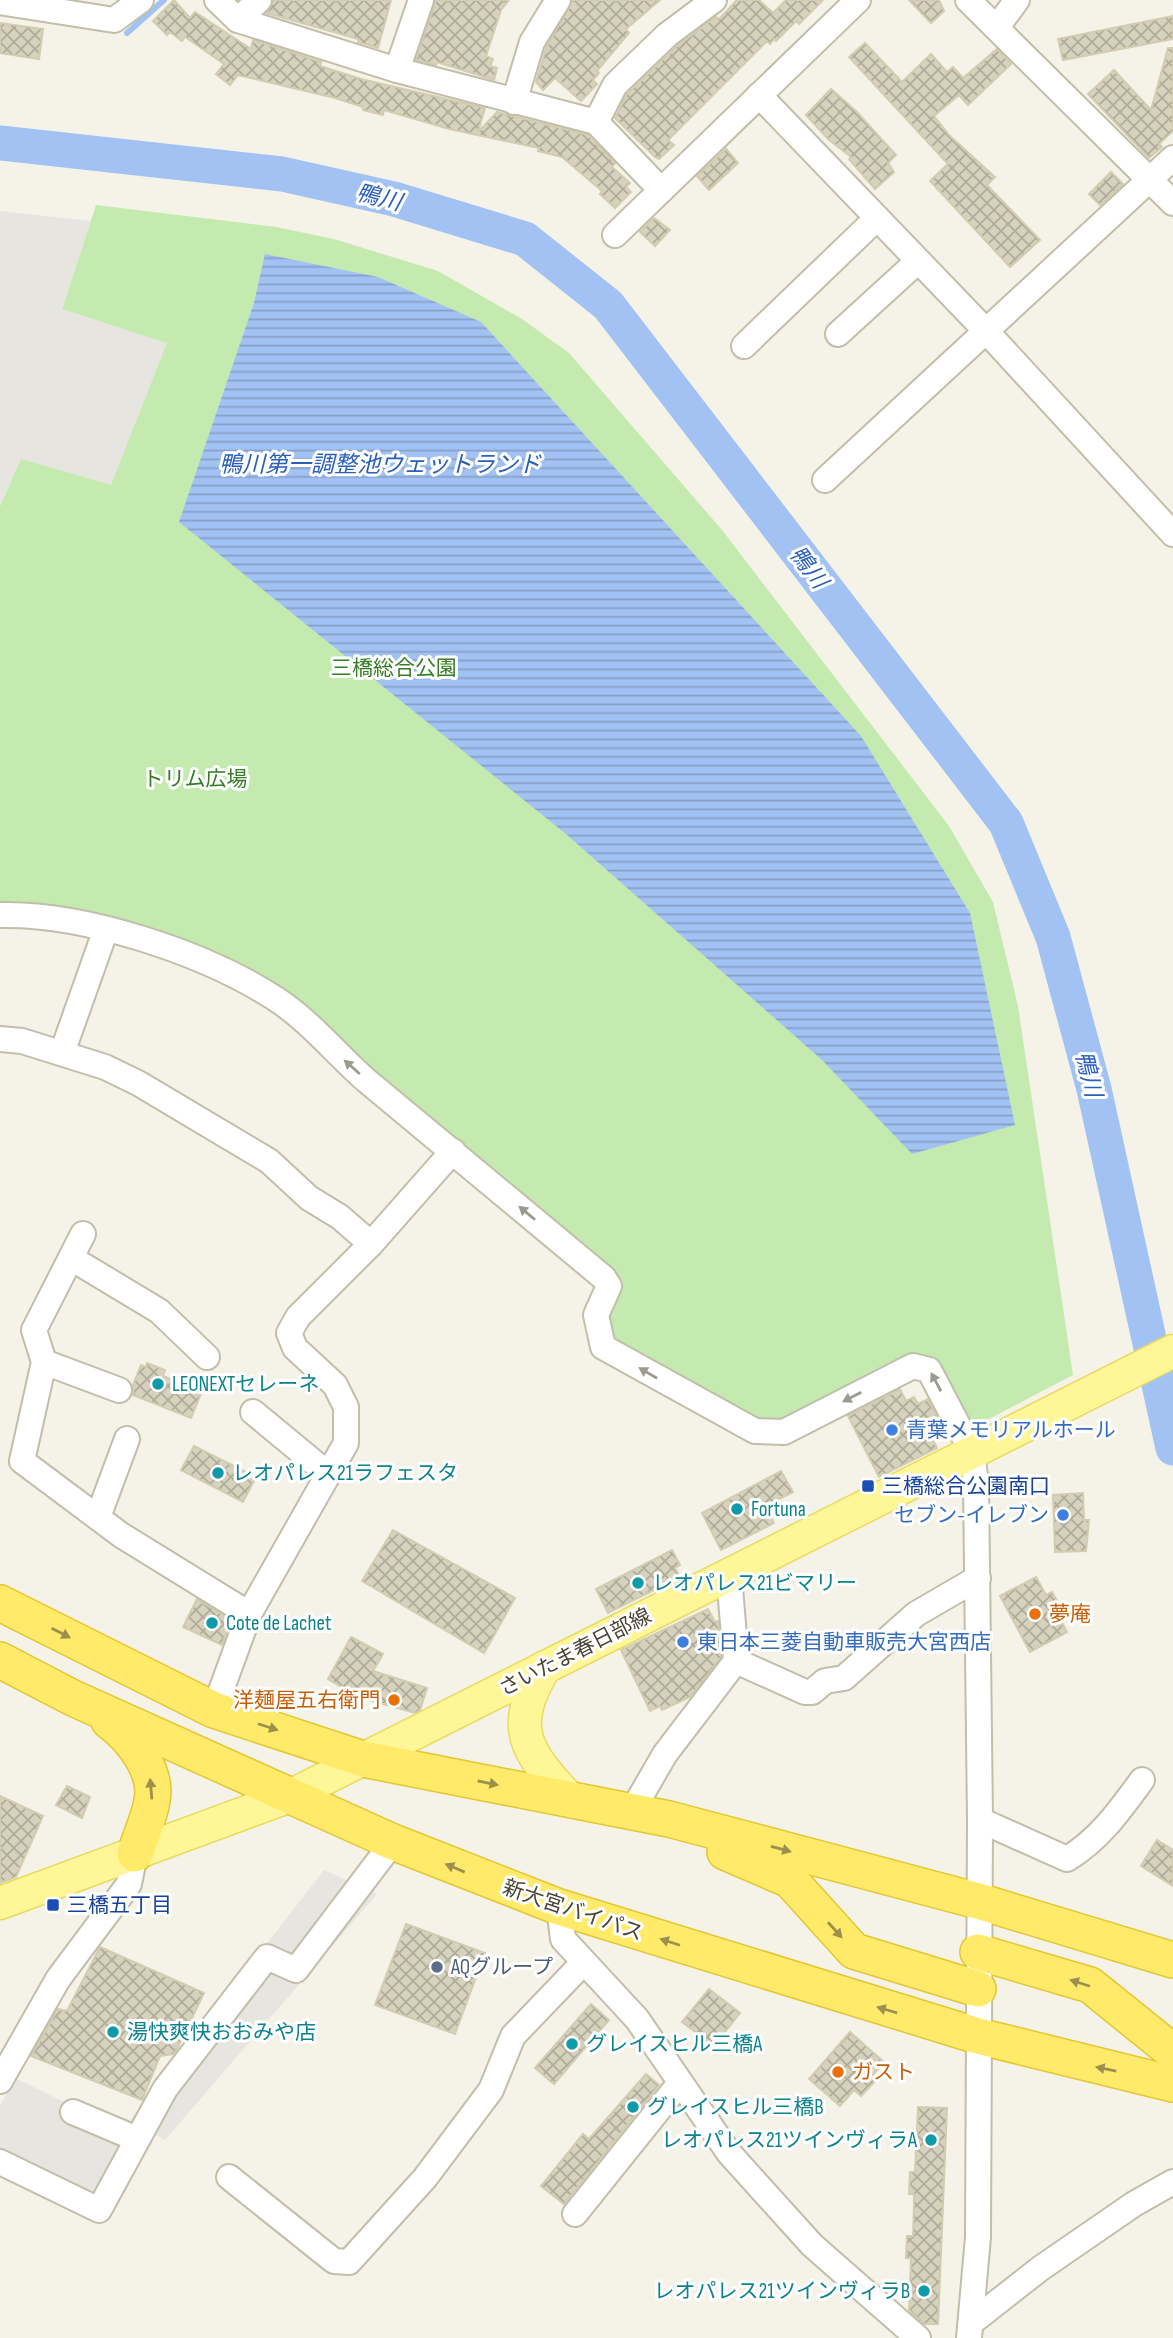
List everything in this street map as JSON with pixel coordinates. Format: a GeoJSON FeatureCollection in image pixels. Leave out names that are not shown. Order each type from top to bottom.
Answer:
{"type":"FeatureCollection","features":[{"type":"Feature","properties":{"kind":"highway"},"geometry":{"type":"LineString","coordinates":[[0,1603],[214,1710],[363,1759],[632,1811],[978,1901],[1173,1960]]}},
{"type":"Feature","properties":{"kind":"highway","name":"新大宮バイパス"},"geometry":{"type":"LineString","coordinates":[[0,1660],[73,1698],[393,1842],[559,1907],[978,2036],[1173,2084]]}},
{"type":"Feature","properties":{"kind":"highway"},"geometry":{"type":"LineString","coordinates":[[73,1698],[113,1724],[135,1747],[149,1771],[152,1800],[135,1854]]}},
{"type":"Feature","properties":{"kind":"highway"},"geometry":{"type":"LineString","coordinates":[[632,1811],[790,1880],[854,1951],[978,1989]]}},
{"type":"Feature","properties":{"kind":"highway"},"geometry":{"type":"LineString","coordinates":[[978,1952],[1090,1985],[1173,2052]]}},
{"type":"Feature","properties":{"kind":"main road","name":"さいたま春日部線"},"geometry":{"type":"LineString","coordinates":[[0,1903],[290,1796],[1173,1351]]}},
{"type":"Feature","properties":{"kind":"main road"},"geometry":{"type":"LineString","coordinates":[[545,1667],[528,1695],[524,1713],[527,1734],[532,1753],[543,1770],[570,1799]]}},
{"type":"Feature","properties":{"kind":"street"},"geometry":{"type":"LineString","coordinates":[[0,2],[114,20],[141,0]]}},
{"type":"Feature","properties":{"kind":"street"},"geometry":{"type":"LineString","coordinates":[[217,0],[238,19],[397,70],[596,122],[661,190]]}},
{"type":"Feature","properties":{"kind":"street"},"geometry":{"type":"LineString","coordinates":[[238,19],[259,0]]}},
{"type":"Feature","properties":{"kind":"street"},"geometry":{"type":"LineString","coordinates":[[514,102],[532,42],[558,0]]}},
{"type":"Feature","properties":{"kind":"street"},"geometry":{"type":"LineString","coordinates":[[596,122],[615,85],[667,35],[714,0]]}},
{"type":"Feature","properties":{"kind":"street"},"geometry":{"type":"LineString","coordinates":[[615,235],[858,0]]}},
{"type":"Feature","properties":{"kind":"street"},"geometry":{"type":"LineString","coordinates":[[968,0],[1173,204]]}},
{"type":"Feature","properties":{"kind":"street"},"geometry":{"type":"LineString","coordinates":[[997,27],[1017,0]]}},
{"type":"Feature","properties":{"kind":"street"},"geometry":{"type":"LineString","coordinates":[[397,70],[417,1]]}},
{"type":"Feature","properties":{"kind":"street"},"geometry":{"type":"LineString","coordinates":[[759,95],[986,331],[1173,534]]}},
{"type":"Feature","properties":{"kind":"street"},"geometry":{"type":"LineString","coordinates":[[825,480],[1173,158]]}},
{"type":"Feature","properties":{"kind":"street"},"geometry":{"type":"LineString","coordinates":[[744,346],[877,218]]}},
{"type":"Feature","properties":{"kind":"street"},"geometry":{"type":"LineString","coordinates":[[838,334],[918,261]]}},
{"type":"Feature","properties":{"kind":"street"},"geometry":{"type":"LineString","coordinates":[[0,915],[28,915],[125,933],[210,965],[279,1001],[366,1079],[604,1278],[609,1286],[596,1315],[603,1347],[755,1431],[785,1432],[913,1366],[929,1370],[972,1452],[978,1578],[980,1820],[977,2262],[971,2330]]}},
{"type":"Feature","properties":{"kind":"street"},"geometry":{"type":"LineString","coordinates":[[62,1053],[106,929]]}},
{"type":"Feature","properties":{"kind":"street"},"geometry":{"type":"LineString","coordinates":[[0,1039],[22,1041],[105,1067],[203,1119],[269,1161],[309,1198],[340,1217],[371,1244]]}},
{"type":"Feature","properties":{"kind":"street"},"geometry":{"type":"LineString","coordinates":[[214,1710],[249,1614],[346,1443],[346,1407],[335,1385],[295,1348],[289,1333],[298,1317],[371,1244],[453,1151]]}},
{"type":"Feature","properties":{"kind":"street"},"geometry":{"type":"LineString","coordinates":[[83,1234],[34,1330],[44,1363],[22,1461],[97,1517],[249,1614]]}},
{"type":"Feature","properties":{"kind":"street"},"geometry":{"type":"LineString","coordinates":[[71,1258],[159,1311],[207,1357]]}},
{"type":"Feature","properties":{"kind":"street"},"geometry":{"type":"LineString","coordinates":[[44,1363],[119,1390]]}},
{"type":"Feature","properties":{"kind":"street"},"geometry":{"type":"LineString","coordinates":[[253,1412],[328,1474]]}},
{"type":"Feature","properties":{"kind":"street"},"geometry":{"type":"LineString","coordinates":[[97,1517],[127,1439]]}},
{"type":"Feature","properties":{"kind":"street"},"geometry":{"type":"LineString","coordinates":[[632,1811],[665,1754],[736,1661],[729,1575]]}},
{"type":"Feature","properties":{"kind":"street"},"geometry":{"type":"LineString","coordinates":[[736,1661],[805,1692],[812,1692],[825,1681],[844,1678],[916,1614],[978,1578]]}},
{"type":"Feature","properties":{"kind":"street"},"geometry":{"type":"LineString","coordinates":[[980,1820],[1067,1858],[1086,1848],[1103,1831],[1142,1780]]}},
{"type":"Feature","properties":{"kind":"street"},"geometry":{"type":"LineString","coordinates":[[0,2162],[99,2210],[165,2089],[267,1958],[296,1970],[393,1842]]}},
{"type":"Feature","properties":{"kind":"street"},"geometry":{"type":"LineString","coordinates":[[4,2066],[58,1979],[129,1884],[135,1854]]}},
{"type":"Feature","properties":{"kind":"street"},"geometry":{"type":"LineString","coordinates":[[559,1907],[563,1939],[636,2019],[729,2153],[812,2245],[918,2338]]}},
{"type":"Feature","properties":{"kind":"street"},"geometry":{"type":"LineString","coordinates":[[229,2177],[334,2261],[349,2262],[425,2178],[491,2090],[513,2036],[584,1962]]}},
{"type":"Feature","properties":{"kind":"street"},"geometry":{"type":"LineString","coordinates":[[575,2214],[680,2083]]}},
{"type":"Feature","properties":{"kind":"street"},"geometry":{"type":"LineString","coordinates":[[72,2112],[137,2139]]}},
{"type":"Feature","properties":{"kind":"street"},"geometry":{"type":"LineString","coordinates":[[971,2330],[1041,2268],[1134,2204],[1173,2182]]}},
{"type":"Feature","properties":{"kind":"green space","name":"三橋総合公園"},"geometry":{"type":"Polygon","coordinates":[[[96,205],[276,227],[334,239],[438,271],[522,319],[569,353],[722,530],[949,826],[993,902],[1018,1006],[1073,1375],[968,1430],[933,1366],[784,1423],[751,1420],[608,1339],[601,1317],[614,1293],[286,993],[0,907],[0,506],[21,458],[167,344],[62,309],[96,205]]]}},
{"type":"Feature","properties":{"kind":"shaded area"},"geometry":{"type":"Polygon","coordinates":[[[0,211],[91,221],[62,309],[167,343],[111,485],[21,459],[0,506],[0,211]]]}},
{"type":"Feature","properties":{"kind":"shaded area"},"geometry":{"type":"Polygon","coordinates":[[[324,1870],[377,1894],[165,2140],[130,2120],[324,1870]]]}},
{"type":"Feature","properties":{"kind":"shaded area"},"geometry":{"type":"Polygon","coordinates":[[[15,2078],[128,2133],[94,2199],[0,2153],[0,2106],[15,2078]]]}},
{"type":"Feature","properties":{"kind":"water","name":"鴨川第一調整池ウェットランド"},"geometry":{"type":"Polygon","coordinates":[[[265,254],[378,277],[481,322],[861,736],[970,913],[1015,1125],[912,1154],[822,1060],[566,834],[179,522],[254,303],[265,254]]]}},
{"type":"Feature","properties":{"kind":"building"},"geometry":{"type":"Polygon","coordinates":[[[174,0],[190,18],[195,12],[251,49],[253,40],[321,62],[320,66],[361,79],[485,108],[478,132],[497,112],[588,135],[615,163],[612,167],[630,183],[626,187],[631,192],[615,208],[600,194],[602,191],[562,157],[538,151],[539,148],[449,129],[384,110],[383,115],[335,98],[238,75],[230,85],[216,74],[224,64],[185,37],[182,41],[170,32],[167,35],[153,21],[174,0]]]}},
{"type":"Feature","properties":{"kind":"building"},"geometry":{"type":"Polygon","coordinates":[[[273,0],[391,0],[378,48],[358,42],[358,39],[267,13],[273,0]]]}},
{"type":"Feature","properties":{"kind":"building"},"geometry":{"type":"Polygon","coordinates":[[[436,0],[509,0],[501,10],[486,56],[493,59],[490,66],[497,68],[494,80],[437,62],[436,65],[416,60],[436,0]]]}},
{"type":"Feature","properties":{"kind":"building"},"geometry":{"type":"Polygon","coordinates":[[[573,0],[660,0],[626,29],[629,33],[597,71],[599,73],[593,80],[597,84],[581,101],[555,78],[543,90],[536,82],[546,48],[573,0]]]}},
{"type":"Feature","properties":{"kind":"building"},"geometry":{"type":"Polygon","coordinates":[[[737,0],[759,0],[773,13],[786,0],[823,0],[799,24],[796,21],[776,41],[774,39],[770,44],[767,41],[668,140],[674,145],[659,159],[655,157],[615,118],[627,94],[677,46],[716,17],[719,19],[737,0]]]}},
{"type":"Feature","properties":{"kind":"building"},"geometry":{"type":"Polygon","coordinates":[[[909,0],[939,0],[944,11],[931,23],[909,0]]]}},
{"type":"Feature","properties":{"kind":"building"},"geometry":{"type":"Polygon","coordinates":[[[1173,16],[1173,39],[1063,60],[1058,39],[1173,16]]]}},
{"type":"Feature","properties":{"kind":"building"},"geometry":{"type":"Polygon","coordinates":[[[0,23],[43,29],[39,59],[0,53],[0,23]]]}},
{"type":"Feature","properties":{"kind":"building"},"geometry":{"type":"Polygon","coordinates":[[[865,43],[902,82],[931,54],[947,72],[953,67],[963,78],[997,49],[1011,64],[968,105],[959,95],[934,116],[949,135],[995,177],[987,185],[1040,240],[1010,267],[930,181],[948,164],[849,57],[865,43]]]}},
{"type":"Feature","properties":{"kind":"building"},"geometry":{"type":"Polygon","coordinates":[[[1168,48],[1173,48],[1173,131],[1159,144],[1162,147],[1149,158],[1088,94],[1114,70],[1151,110],[1168,48]]]}},
{"type":"Feature","properties":{"kind":"building"},"geometry":{"type":"Polygon","coordinates":[[[831,89],[856,111],[896,155],[888,163],[894,172],[875,189],[849,159],[851,157],[828,139],[806,115],[831,89]]]}},
{"type":"Feature","properties":{"kind":"building"},"geometry":{"type":"Polygon","coordinates":[[[726,149],[738,163],[709,190],[697,176],[726,149]]]}},
{"type":"Feature","properties":{"kind":"building"},"geometry":{"type":"Polygon","coordinates":[[[1111,172],[1123,184],[1100,205],[1089,194],[1111,172]]]}},
{"type":"Feature","properties":{"kind":"building"},"geometry":{"type":"Polygon","coordinates":[[[654,218],[670,230],[655,246],[640,232],[654,218]]]}},
{"type":"Feature","properties":{"kind":"building","name":"LEONEXTセレーネ"},"geometry":{"type":"Polygon","coordinates":[[[147,1363],[165,1370],[163,1376],[202,1391],[191,1418],[133,1395],[133,1385],[141,1365],[146,1367],[147,1363]]]}},
{"type":"Feature","properties":{"kind":"building"},"geometry":{"type":"Polygon","coordinates":[[[900,1389],[906,1401],[914,1397],[918,1404],[928,1399],[941,1425],[929,1432],[937,1448],[879,1477],[848,1416],[900,1389]]]}},
{"type":"Feature","properties":{"kind":"building","name":"レオパレス21ラフェスタ"},"geometry":{"type":"Polygon","coordinates":[[[194,1446],[256,1477],[243,1502],[181,1470],[194,1446]]]}},
{"type":"Feature","properties":{"kind":"building","name":"Fortuna"},"geometry":{"type":"Polygon","coordinates":[[[781,1471],[793,1492],[765,1506],[774,1523],[721,1550],[702,1513],[781,1471]]]}},
{"type":"Feature","properties":{"kind":"building"},"geometry":{"type":"Polygon","coordinates":[[[1083,1493],[1084,1520],[1089,1520],[1086,1551],[1055,1552],[1053,1495],[1083,1493]]]}},
{"type":"Feature","properties":{"kind":"building"},"geometry":{"type":"Polygon","coordinates":[[[393,1530],[515,1598],[484,1653],[362,1581],[393,1530]]]}},
{"type":"Feature","properties":{"kind":"building","name":"レオパレス21ビマリー"},"geometry":{"type":"Polygon","coordinates":[[[672,1550],[680,1565],[675,1568],[680,1577],[608,1613],[596,1589],[672,1550]]]}},
{"type":"Feature","properties":{"kind":"building"},"geometry":{"type":"Polygon","coordinates":[[[1036,1577],[1046,1595],[1052,1592],[1060,1606],[1055,1609],[1067,1632],[1030,1652],[1000,1596],[1036,1577]]]}},
{"type":"Feature","properties":{"kind":"building","name":"Cote de Lachet"},"geometry":{"type":"Polygon","coordinates":[[[197,1599],[231,1620],[222,1645],[183,1627],[197,1599]]]}},
{"type":"Feature","properties":{"kind":"building"},"geometry":{"type":"Polygon","coordinates":[[[708,1609],[715,1622],[718,1621],[721,1657],[690,1697],[662,1710],[660,1706],[650,1711],[621,1650],[708,1609]]]}},
{"type":"Feature","properties":{"kind":"building"},"geometry":{"type":"Polygon","coordinates":[[[351,1637],[383,1654],[373,1671],[427,1688],[420,1710],[415,1713],[359,1697],[328,1679],[351,1637]]]}},
{"type":"Feature","properties":{"kind":"building"},"geometry":{"type":"Polygon","coordinates":[[[67,1786],[90,1797],[82,1818],[56,1805],[67,1786]]]}},
{"type":"Feature","properties":{"kind":"building"},"geometry":{"type":"Polygon","coordinates":[[[0,1796],[43,1816],[16,1877],[0,1883],[0,1796]]]}},
{"type":"Feature","properties":{"kind":"building"},"geometry":{"type":"Polygon","coordinates":[[[1157,1840],[1173,1850],[1173,1886],[1141,1866],[1157,1840]]]}},
{"type":"Feature","properties":{"kind":"building"},"geometry":{"type":"Polygon","coordinates":[[[406,1924],[485,1953],[455,2034],[375,2005],[406,1924]]]}},
{"type":"Feature","properties":{"kind":"building","name":"湯快爽快おおみや店"},"geometry":{"type":"Polygon","coordinates":[[[100,1947],[204,1993],[177,2049],[173,2054],[160,2056],[142,2100],[31,2056],[58,2009],[67,2011],[100,1947]]]}},
{"type":"Feature","properties":{"kind":"building"},"geometry":{"type":"Polygon","coordinates":[[[709,1989],[740,2013],[714,2046],[682,2022],[709,1989]]]}},
{"type":"Feature","properties":{"kind":"building","name":"グレイスヒル三橋A"},"geometry":{"type":"Polygon","coordinates":[[[591,2004],[609,2020],[554,2084],[535,2068],[591,2004]]]}},
{"type":"Feature","properties":{"kind":"building"},"geometry":{"type":"Polygon","coordinates":[[[850,2032],[884,2062],[872,2076],[876,2080],[861,2096],[854,2090],[840,2106],[809,2079],[850,2032]]]}},
{"type":"Feature","properties":{"kind":"building"},"geometry":{"type":"Polygon","coordinates":[[[646,2074],[659,2085],[564,2204],[541,2186],[583,2134],[589,2139],[646,2074]]]}},
{"type":"Feature","properties":{"kind":"building"},"geometry":{"type":"Polygon","coordinates":[[[918,2107],[947,2108],[938,2324],[924,2324],[909,2310],[911,2258],[906,2258],[907,2236],[913,2236],[914,2194],[909,2194],[910,2172],[915,2172],[918,2107]]]}},
{"type":"Feature","properties":{"kind":"waterway"},"geometry":{"type":"LineString","coordinates":[[127,33],[164,0]]}},
{"type":"Feature","properties":{"kind":"waterway","name":"鴨川"},"geometry":{"type":"LineString","coordinates":[[0,143],[282,174],[394,199],[525,239],[608,305],[1006,823],[1053,937],[1094,1089],[1173,1448]]}},
{"type":"Feature","properties":{"kind":"place","name":"LEONEXTセレーネ"},"geometry":{"type":"Point","coordinates":[158,1384]}},
{"type":"Feature","properties":{"kind":"place","name":"青葉メモリアルホール"},"geometry":{"type":"Point","coordinates":[892,1430]}},
{"type":"Feature","properties":{"kind":"place","name":"レオパレス21ラフェスタ"},"geometry":{"type":"Point","coordinates":[218,1473]}},
{"type":"Feature","properties":{"kind":"place","name":"三橋総合公園南口"},"geometry":{"type":"Point","coordinates":[868,1486]}},
{"type":"Feature","properties":{"kind":"place","name":"Fortuna"},"geometry":{"type":"Point","coordinates":[737,1509]}},
{"type":"Feature","properties":{"kind":"place","name":"セブン-イレブン"},"geometry":{"type":"Point","coordinates":[1063,1515]}},
{"type":"Feature","properties":{"kind":"place","name":"レオパレス21ビマリー"},"geometry":{"type":"Point","coordinates":[638,1583]}},
{"type":"Feature","properties":{"kind":"place","name":"夢庵"},"geometry":{"type":"Point","coordinates":[1035,1614]}},
{"type":"Feature","properties":{"kind":"place","name":"Cote de Lachet"},"geometry":{"type":"Point","coordinates":[212,1623]}},
{"type":"Feature","properties":{"kind":"place","name":"東日本三菱自動車販売大宮西店"},"geometry":{"type":"Point","coordinates":[683,1642]}},
{"type":"Feature","properties":{"kind":"place","name":"洋麺屋五右衛門"},"geometry":{"type":"Point","coordinates":[394,1700]}},
{"type":"Feature","properties":{"kind":"place","name":"三橋五丁目"},"geometry":{"type":"Point","coordinates":[53,1905]}},
{"type":"Feature","properties":{"kind":"place","name":"AQグループ"},"geometry":{"type":"Point","coordinates":[437,1967]}},
{"type":"Feature","properties":{"kind":"place","name":"湯快爽快おおみや店"},"geometry":{"type":"Point","coordinates":[113,2032]}},
{"type":"Feature","properties":{"kind":"place","name":"グレイスヒル三橋A"},"geometry":{"type":"Point","coordinates":[572,2044]}},
{"type":"Feature","properties":{"kind":"place","name":"ガスト"},"geometry":{"type":"Point","coordinates":[838,2072]}},
{"type":"Feature","properties":{"kind":"place","name":"グレイスヒル三橋B"},"geometry":{"type":"Point","coordinates":[633,2107]}},
{"type":"Feature","properties":{"kind":"place","name":"レオパレス21ツインヴィラA"},"geometry":{"type":"Point","coordinates":[931,2140]}},
{"type":"Feature","properties":{"kind":"place","name":"レオパレス21ツインヴィラB"},"geometry":{"type":"Point","coordinates":[924,2291]}},
{"type":"Feature","properties":{"kind":"park label","name":"トリム広場"},"geometry":{"type":"Point","coordinates":[195,779]}}]}
